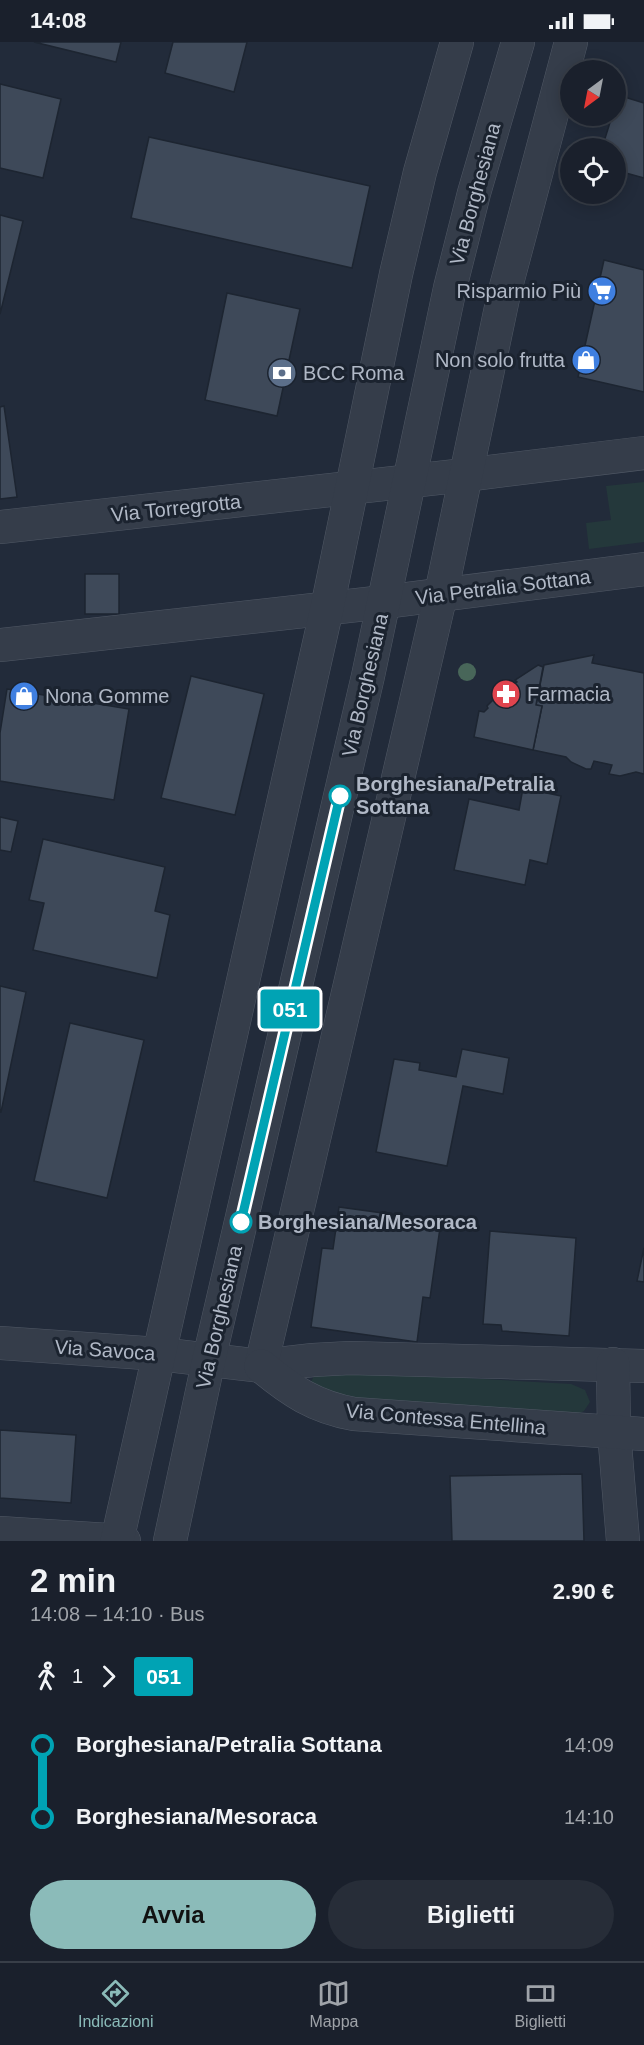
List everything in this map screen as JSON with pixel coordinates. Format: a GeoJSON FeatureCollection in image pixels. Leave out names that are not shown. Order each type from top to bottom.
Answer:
{"type":"FeatureCollection","features":[{"type":"Feature","properties":{"kind":"street"},"geometry":{"type":"LineString","coordinates":[[117,1541],[327,608],[396,274],[420,172],[457,42]]}},
{"type":"Feature","properties":{"kind":"street","name":"Via Borghesiana"},"geometry":{"type":"LineString","coordinates":[[170,1541],[209,1359],[384,602],[455,269],[489,137],[518,42]]}},
{"type":"Feature","properties":{"kind":"street"},"geometry":{"type":"LineString","coordinates":[[261,1366],[441,594],[503,298],[572,42]]}},
{"type":"Feature","properties":{"kind":"street"},"geometry":{"type":"LineString","coordinates":[[351,488],[644,453]]}},
{"type":"Feature","properties":{"kind":"street","name":"Via Torregrotta"},"geometry":{"type":"LineString","coordinates":[[0,527],[351,488]]}},
{"type":"Feature","properties":{"kind":"street","name":"Via Petralia Sottana"},"geometry":{"type":"LineString","coordinates":[[327,608],[644,569]]}},
{"type":"Feature","properties":{"kind":"street"},"geometry":{"type":"LineString","coordinates":[[0,645],[327,608]]}},
{"type":"Feature","properties":{"kind":"street","name":"Via Savoca"},"geometry":{"type":"LineString","coordinates":[[0,1343],[209,1359]]}},
{"type":"Feature","properties":{"kind":"street"},"geometry":{"type":"LineString","coordinates":[[209,1359],[261,1366],[350,1358],[629,1365],[629,1433],[623,1541]]}},
{"type":"Feature","properties":{"kind":"street","name":"Via Contessa Entellina"},"geometry":{"type":"LineString","coordinates":[[261,1366],[291,1391],[337,1411],[629,1433]]}},
{"type":"Feature","properties":{"kind":"street"},"geometry":{"type":"LineString","coordinates":[[0,1533],[124,1541]]}},
{"type":"Feature","properties":{"kind":"green space"},"geometry":{"type":"Polygon","coordinates":[[[644,482],[644,542],[589,549],[586,523],[611,520],[606,486],[644,482]]]}},
{"type":"Feature","properties":{"kind":"green space"},"geometry":{"type":"Polygon","coordinates":[[[327,1370],[571,1384],[585,1390],[590,1402],[584,1411],[578,1414],[336,1402],[310,1384],[315,1374],[327,1370]]]}},
{"type":"Feature","properties":{"kind":"building"},"geometry":{"type":"Polygon","coordinates":[[[34,42],[121,42],[116,62],[34,42]]]}},
{"type":"Feature","properties":{"kind":"building"},"geometry":{"type":"Polygon","coordinates":[[[173,42],[247,42],[234,92],[165,73],[173,42]]]}},
{"type":"Feature","properties":{"kind":"building"},"geometry":{"type":"Polygon","coordinates":[[[0,84],[61,99],[43,178],[0,168],[0,84]]]}},
{"type":"Feature","properties":{"kind":"building"},"geometry":{"type":"Polygon","coordinates":[[[626,97],[644,103],[644,178],[626,173],[626,138],[605,138],[609,126],[626,126],[626,97]]]}},
{"type":"Feature","properties":{"kind":"building"},"geometry":{"type":"Polygon","coordinates":[[[149,137],[370,186],[352,268],[131,218],[149,137]]]}},
{"type":"Feature","properties":{"kind":"building"},"geometry":{"type":"Polygon","coordinates":[[[0,215],[23,221],[0,314],[0,215]]]}},
{"type":"Feature","properties":{"kind":"building"},"geometry":{"type":"Polygon","coordinates":[[[604,260],[644,270],[644,392],[578,377],[604,260]]]}},
{"type":"Feature","properties":{"kind":"building"},"geometry":{"type":"Polygon","coordinates":[[[227,293],[300,309],[277,416],[205,400],[227,293]]]}},
{"type":"Feature","properties":{"kind":"building"},"geometry":{"type":"Polygon","coordinates":[[[4,406],[17,497],[0,499],[0,407],[4,406]]]}},
{"type":"Feature","properties":{"kind":"building"},"geometry":{"type":"Polygon","coordinates":[[[85,574],[119,574],[119,614],[85,614],[85,574]]]}},
{"type":"Feature","properties":{"kind":"building"},"geometry":{"type":"Polygon","coordinates":[[[594,655],[592,663],[644,673],[644,774],[636,772],[620,776],[609,774],[612,765],[594,761],[591,769],[586,769],[566,757],[533,750],[542,706],[536,705],[544,665],[594,655]]]}},
{"type":"Feature","properties":{"kind":"building"},"geometry":{"type":"Polygon","coordinates":[[[538,665],[543,667],[536,705],[542,706],[533,750],[474,737],[479,711],[484,712],[509,684],[511,686],[517,682],[515,680],[538,665]]]}},
{"type":"Feature","properties":{"kind":"building"},"geometry":{"type":"Polygon","coordinates":[[[191,676],[264,694],[235,815],[161,798],[191,676]]]}},
{"type":"Feature","properties":{"kind":"building"},"geometry":{"type":"Polygon","coordinates":[[[7,689],[129,709],[114,800],[0,781],[0,733],[7,689]]]}},
{"type":"Feature","properties":{"kind":"building"},"geometry":{"type":"Polygon","coordinates":[[[523,788],[561,796],[547,864],[530,860],[525,885],[454,870],[469,799],[519,810],[523,788]]]}},
{"type":"Feature","properties":{"kind":"building"},"geometry":{"type":"Polygon","coordinates":[[[0,817],[18,821],[11,852],[0,850],[0,817]]]}},
{"type":"Feature","properties":{"kind":"building"},"geometry":{"type":"Polygon","coordinates":[[[43,839],[165,867],[155,911],[170,915],[157,978],[33,950],[44,903],[29,900],[43,839]]]}},
{"type":"Feature","properties":{"kind":"building"},"geometry":{"type":"Polygon","coordinates":[[[0,986],[26,992],[1,1112],[0,1112],[0,986]]]}},
{"type":"Feature","properties":{"kind":"building"},"geometry":{"type":"Polygon","coordinates":[[[70,1023],[144,1040],[107,1198],[34,1181],[70,1023]]]}},
{"type":"Feature","properties":{"kind":"building"},"geometry":{"type":"Polygon","coordinates":[[[462,1049],[509,1058],[503,1094],[463,1086],[447,1166],[376,1152],[394,1059],[420,1063],[419,1070],[456,1077],[462,1049]]]}},
{"type":"Feature","properties":{"kind":"building"},"geometry":{"type":"Polygon","coordinates":[[[339,1207],[441,1221],[430,1298],[423,1297],[417,1342],[311,1327],[322,1248],[333,1249],[339,1207]]]}},
{"type":"Feature","properties":{"kind":"building"},"geometry":{"type":"Polygon","coordinates":[[[490,1231],[576,1238],[569,1336],[502,1331],[501,1325],[483,1324],[490,1231]]]}},
{"type":"Feature","properties":{"kind":"building"},"geometry":{"type":"Polygon","coordinates":[[[644,1248],[644,1282],[637,1281],[644,1248]]]}},
{"type":"Feature","properties":{"kind":"building"},"geometry":{"type":"Polygon","coordinates":[[[0,1430],[76,1435],[71,1503],[0,1498],[0,1430]]]}},
{"type":"Feature","properties":{"kind":"building"},"geometry":{"type":"Polygon","coordinates":[[[582,1474],[584,1541],[452,1541],[450,1476],[582,1474]]]}},
{"type":"Feature","properties":{"kind":"bus line","name":"051"},"geometry":{"type":"LineString","coordinates":[[241,1222],[340,796]]}},
{"type":"Feature","properties":{"kind":"place","name":"Risparmio Più"},"geometry":{"type":"Point","coordinates":[602,291]}},
{"type":"Feature","properties":{"kind":"place","name":"Non solo frutta"},"geometry":{"type":"Point","coordinates":[586,360]}},
{"type":"Feature","properties":{"kind":"place","name":"BCC Roma"},"geometry":{"type":"Point","coordinates":[282,373]}},
{"type":"Feature","properties":{"kind":"place","name":"Farmacia"},"geometry":{"type":"Point","coordinates":[506,694]}},
{"type":"Feature","properties":{"kind":"place","name":"Nona Gomme"},"geometry":{"type":"Point","coordinates":[24,696]}},
{"type":"Feature","properties":{"kind":"place","name":"Borghesiana/Petralia Sottana"},"geometry":{"type":"Point","coordinates":[340,796]}},
{"type":"Feature","properties":{"kind":"place","name":"Borghesiana/Mesoraca"},"geometry":{"type":"Point","coordinates":[241,1222]}}]}
